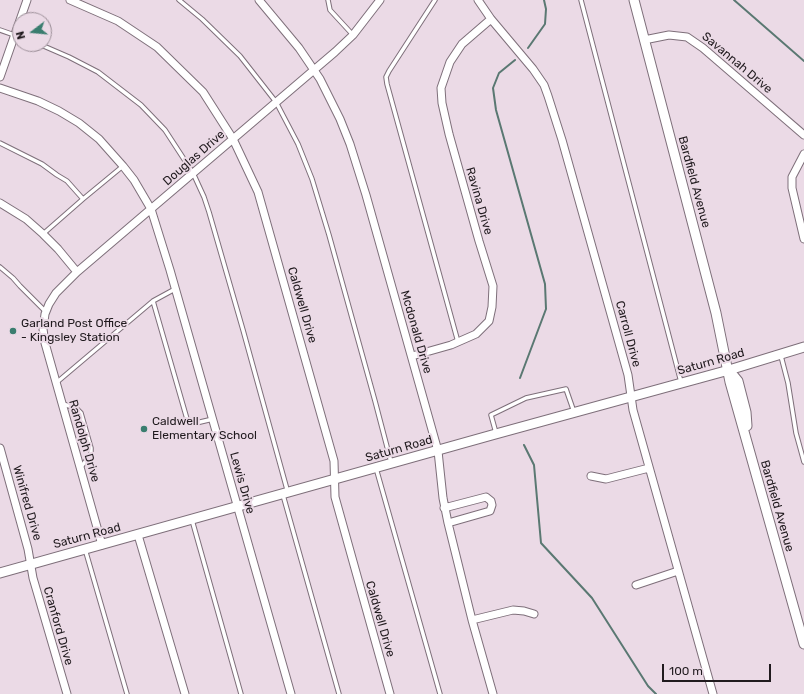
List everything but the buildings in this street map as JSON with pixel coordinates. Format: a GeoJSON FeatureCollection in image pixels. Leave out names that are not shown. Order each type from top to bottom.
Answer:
{"type":"FeatureCollection","features":[{"type":"Feature","properties":{"kind":"street"},"geometry":{"type":"LineString","coordinates":[[23,12],[27,0]]}},
{"type":"Feature","properties":{"kind":"street","name":"Caldwell Drive"},"geometry":{"type":"LineString","coordinates":[[70,0],[118,21],[157,47],[203,92],[233,139],[258,192],[334,461],[335,497],[390,694]]}},
{"type":"Feature","properties":{"kind":"street","name":"Mcdonald Drive"},"geometry":{"type":"LineString","coordinates":[[259,0],[299,48],[313,69],[340,119],[350,144],[366,195],[438,451],[444,508],[472,620],[493,694]]}},
{"type":"Feature","properties":{"kind":"street","name":"Douglas Drive"},"geometry":{"type":"LineString","coordinates":[[45,343],[44,329],[46,312],[56,293],[78,272],[313,69],[335,52],[380,0]]}},
{"type":"Feature","properties":{"kind":"street","name":"Carroll Drive"},"geometry":{"type":"LineString","coordinates":[[478,0],[491,19],[533,69],[544,85],[548,96],[562,140],[624,360],[628,375],[633,410],[713,694]]}},
{"type":"Feature","properties":{"kind":"street","name":"Bardfield Avenue"},"geometry":{"type":"LineString","coordinates":[[634,0],[716,313],[729,370],[730,382],[804,644]]}},
{"type":"Feature","properties":{"kind":"street","name":"Ravina Drive"},"geometry":{"type":"LineString","coordinates":[[412,356],[458,342],[476,334],[489,321],[492,307],[493,286],[448,134],[442,103],[441,88],[450,62],[462,44],[491,19]]}},
{"type":"Feature","properties":{"kind":"street","name":"Savannah Drive"},"geometry":{"type":"LineString","coordinates":[[644,40],[669,35],[687,37],[703,48],[804,135]]}},
{"type":"Feature","properties":{"kind":"street"},"geometry":{"type":"LineString","coordinates":[[0,77],[12,48]]}},
{"type":"Feature","properties":{"kind":"street","name":"Lewis Drive"},"geometry":{"type":"LineString","coordinates":[[0,88],[38,101],[59,111],[79,123],[99,139],[134,180],[151,210],[176,289],[291,694]]}},
{"type":"Feature","properties":{"kind":"street"},"geometry":{"type":"LineString","coordinates":[[804,154],[792,177],[792,188],[804,239]]}},
{"type":"Feature","properties":{"kind":"street"},"geometry":{"type":"LineString","coordinates":[[0,203],[26,220],[43,234],[78,272]]}},
{"type":"Feature","properties":{"kind":"street","name":"Randolph Drive"},"geometry":{"type":"LineString","coordinates":[[45,343],[102,545]]}},
{"type":"Feature","properties":{"kind":"street","name":"Saturn Road"},"geometry":{"type":"LineString","coordinates":[[0,573],[729,370],[804,347]]}},
{"type":"Feature","properties":{"kind":"street","name":"Winifred Drive"},"geometry":{"type":"LineString","coordinates":[[0,448],[31,564]]}},
{"type":"Feature","properties":{"kind":"street"},"geometry":{"type":"LineString","coordinates":[[590,476],[606,480],[649,468]]}},
{"type":"Feature","properties":{"kind":"street"},"geometry":{"type":"LineString","coordinates":[[444,508],[486,497],[491,501],[492,505],[490,511],[448,523]]}},
{"type":"Feature","properties":{"kind":"street"},"geometry":{"type":"LineString","coordinates":[[138,535],[185,694]]}},
{"type":"Feature","properties":{"kind":"street","name":"Cranford Drive"},"geometry":{"type":"LineString","coordinates":[[31,564],[33,578],[67,694]]}},
{"type":"Feature","properties":{"kind":"street"},"geometry":{"type":"LineString","coordinates":[[636,585],[678,571]]}},
{"type":"Feature","properties":{"kind":"street"},"geometry":{"type":"LineString","coordinates":[[472,620],[513,610],[524,610],[534,614]]}},
{"type":"Feature","properties":{"kind":"lane"},"geometry":{"type":"LineString","coordinates":[[179,0],[202,18],[240,56],[276,102],[298,144],[312,179],[392,464]]}},
{"type":"Feature","properties":{"kind":"lane"},"geometry":{"type":"LineString","coordinates":[[328,0],[330,10],[352,34]]}},
{"type":"Feature","properties":{"kind":"lane"},"geometry":{"type":"LineString","coordinates":[[434,0],[386,77],[458,342]]}},
{"type":"Feature","properties":{"kind":"lane"},"geometry":{"type":"LineString","coordinates":[[581,0],[681,383]]}},
{"type":"Feature","properties":{"kind":"lane"},"geometry":{"type":"LineString","coordinates":[[0,30],[12,34]]}},
{"type":"Feature","properties":{"kind":"lane"},"geometry":{"type":"LineString","coordinates":[[52,50],[98,72],[141,105],[165,130],[193,173],[204,197],[243,330],[285,494],[339,694]]}},
{"type":"Feature","properties":{"kind":"lane"},"geometry":{"type":"LineString","coordinates":[[0,143],[42,164],[67,181],[83,199]]}},
{"type":"Feature","properties":{"kind":"lane"},"geometry":{"type":"LineString","coordinates":[[43,234],[123,166]]}},
{"type":"Feature","properties":{"kind":"lane"},"geometry":{"type":"LineString","coordinates":[[0,267],[46,312]]}},
{"type":"Feature","properties":{"kind":"lane"},"geometry":{"type":"LineString","coordinates":[[56,383],[153,301],[176,289]]}},
{"type":"Feature","properties":{"kind":"lane"},"geometry":{"type":"LineString","coordinates":[[153,301],[187,419],[196,423],[213,419]]}},
{"type":"Feature","properties":{"kind":"lane"},"geometry":{"type":"LineString","coordinates":[[780,354],[788,382],[796,433],[804,462]]}},
{"type":"Feature","properties":{"kind":"lane"},"geometry":{"type":"LineString","coordinates":[[497,434],[491,415],[526,398],[566,389],[574,412]]}},
{"type":"Feature","properties":{"kind":"lane"},"geometry":{"type":"LineString","coordinates":[[62,404],[76,408],[81,413],[91,448],[91,454],[80,468]]}},
{"type":"Feature","properties":{"kind":"lane"},"geometry":{"type":"LineString","coordinates":[[376,468],[440,694]]}},
{"type":"Feature","properties":{"kind":"lane"},"geometry":{"type":"LineString","coordinates":[[192,520],[241,694]]}},
{"type":"Feature","properties":{"kind":"lane"},"geometry":{"type":"LineString","coordinates":[[85,549],[127,694]]}},
{"type":"Feature","properties":{"kind":"waterway"},"geometry":{"type":"LineString","coordinates":[[528,48],[545,24],[546,9],[544,0]]}},
{"type":"Feature","properties":{"kind":"waterway"},"geometry":{"type":"LineString","coordinates":[[734,0],[804,61]]}},
{"type":"Feature","properties":{"kind":"waterway"},"geometry":{"type":"LineString","coordinates":[[515,60],[499,73],[493,88],[496,110],[545,284],[546,309],[520,378]]}},
{"type":"Feature","properties":{"kind":"waterway"},"geometry":{"type":"LineString","coordinates":[[524,445],[534,465],[541,543],[592,598],[648,686],[656,694]]}},
{"type":"Feature","properties":{"kind":"place","name":"Garland Post Office - Kingsley Station"},"geometry":{"type":"Point","coordinates":[13,331]}},
{"type":"Feature","properties":{"kind":"place","name":"Caldwell Elementary School"},"geometry":{"type":"Point","coordinates":[144,429]}}]}
